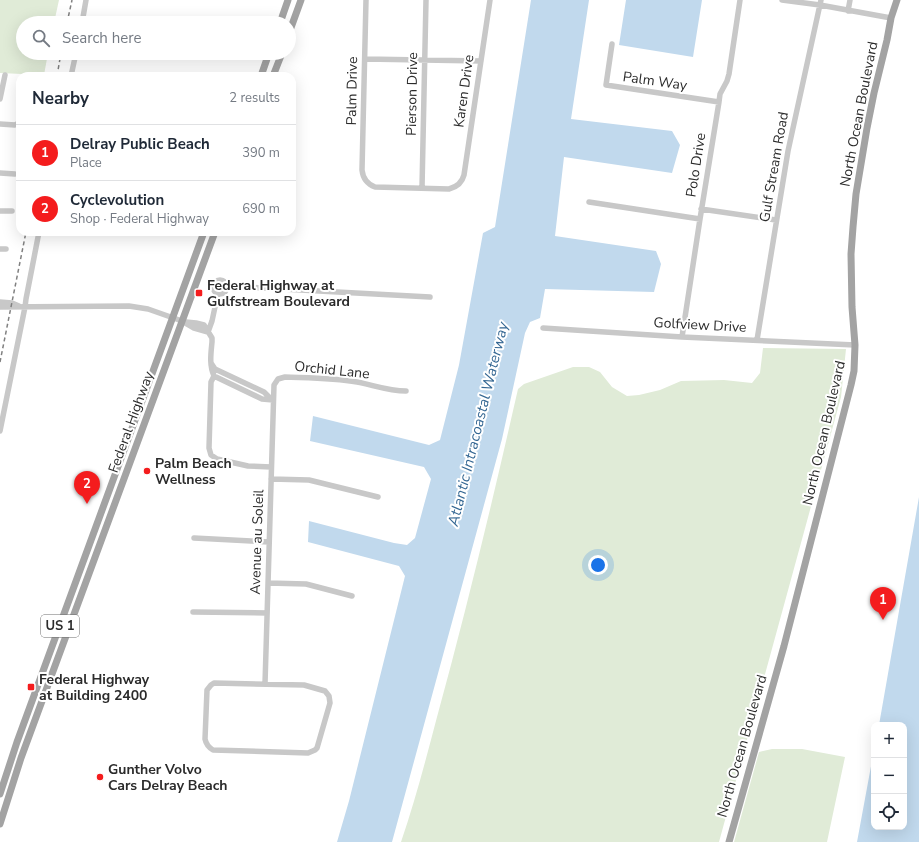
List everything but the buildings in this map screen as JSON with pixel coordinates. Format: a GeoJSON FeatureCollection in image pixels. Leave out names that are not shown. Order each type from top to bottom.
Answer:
{"type":"FeatureCollection","features":[{"type":"Feature","properties":{"kind":"main road"},"geometry":{"type":"LineString","coordinates":[[282,16],[288,0]]}},
{"type":"Feature","properties":{"kind":"main road"},"geometry":{"type":"LineString","coordinates":[[295,16],[301,0]]}},
{"type":"Feature","properties":{"kind":"main road","name":"North Ocean Boulevard"},"geometry":{"type":"LineString","coordinates":[[729,842],[784,646],[854,371],[855,345],[851,280],[851,252],[854,214],[860,166],[875,88],[891,18],[897,0]]}},
{"type":"Feature","properties":{"kind":"main road"},"geometry":{"type":"LineString","coordinates":[[262,72],[266,60]]}},
{"type":"Feature","properties":{"kind":"main road"},"geometry":{"type":"LineString","coordinates":[[271,72],[275,60]]}},
{"type":"Feature","properties":{"kind":"main road"},"geometry":{"type":"LineString","coordinates":[[275,72],[279,60]]}},
{"type":"Feature","properties":{"kind":"main road","name":"Federal Highway"},"geometry":{"type":"LineString","coordinates":[[0,794],[17,742],[203,236]]}},
{"type":"Feature","properties":{"kind":"main road","name":"Federal Highway"},"geometry":{"type":"LineString","coordinates":[[0,824],[21,758],[214,236]]}},
{"type":"Feature","properties":{"kind":"main road"},"geometry":{"type":"LineString","coordinates":[[121,459],[121,472],[123,480]]}},
{"type":"Feature","properties":{"kind":"main road"},"geometry":{"type":"LineString","coordinates":[[113,481],[116,486],[117,496]]}},
{"type":"Feature","properties":{"kind":"main road"},"geometry":{"type":"LineString","coordinates":[[28,739],[25,731],[31,712],[32,703]]}},
{"type":"Feature","properties":{"kind":"main road"},"geometry":{"type":"LineString","coordinates":[[17,742],[20,748],[21,758]]}},
{"type":"Feature","properties":{"kind":"street"},"geometry":{"type":"LineString","coordinates":[[83,16],[86,0]]}},
{"type":"Feature","properties":{"kind":"street","name":"Palm Drive"},"geometry":{"type":"LineString","coordinates":[[366,0],[362,174],[366,181],[375,187],[422,188]]}},
{"type":"Feature","properties":{"kind":"street","name":"Pierson Drive"},"geometry":{"type":"LineString","coordinates":[[422,188],[426,0]]}},
{"type":"Feature","properties":{"kind":"street","name":"Karen Drive"},"geometry":{"type":"LineString","coordinates":[[422,188],[449,189],[462,181],[490,0]]}},
{"type":"Feature","properties":{"kind":"street","name":"Polo Drive"},"geometry":{"type":"LineString","coordinates":[[682,337],[720,94],[729,74],[740,0]]}},
{"type":"Feature","properties":{"kind":"street"},"geometry":{"type":"LineString","coordinates":[[782,0],[820,3],[848,11],[891,18]]}},
{"type":"Feature","properties":{"kind":"street"},"geometry":{"type":"LineString","coordinates":[[848,11],[850,0]]}},
{"type":"Feature","properties":{"kind":"street","name":"Gulf Stream Road"},"geometry":{"type":"LineString","coordinates":[[757,340],[788,151],[820,3]]}},
{"type":"Feature","properties":{"kind":"street","name":"Palm Way"},"geometry":{"type":"LineString","coordinates":[[612,44],[606,85],[719,102]]}},
{"type":"Feature","properties":{"kind":"street"},"geometry":{"type":"LineString","coordinates":[[365,59],[481,61]]}},
{"type":"Feature","properties":{"kind":"street"},"geometry":{"type":"LineString","coordinates":[[72,72],[74,60]]}},
{"type":"Feature","properties":{"kind":"street"},"geometry":{"type":"LineString","coordinates":[[0,99],[5,75]]}},
{"type":"Feature","properties":{"kind":"street"},"geometry":{"type":"LineString","coordinates":[[0,124],[16,124]]}},
{"type":"Feature","properties":{"kind":"street"},"geometry":{"type":"LineString","coordinates":[[0,173],[15,174]]}},
{"type":"Feature","properties":{"kind":"street"},"geometry":{"type":"LineString","coordinates":[[589,202],[700,219]]}},
{"type":"Feature","properties":{"kind":"street"},"geometry":{"type":"LineString","coordinates":[[701,209],[776,220]]}},
{"type":"Feature","properties":{"kind":"street"},"geometry":{"type":"LineString","coordinates":[[0,211],[12,211]]}},
{"type":"Feature","properties":{"kind":"street"},"geometry":{"type":"LineString","coordinates":[[0,431],[38,236]]}},
{"type":"Feature","properties":{"kind":"street"},"geometry":{"type":"LineString","coordinates":[[218,293],[214,288],[216,282],[220,280],[224,281],[227,286]]}},
{"type":"Feature","properties":{"kind":"street"},"geometry":{"type":"LineString","coordinates":[[218,293],[225,292],[227,286]]}},
{"type":"Feature","properties":{"kind":"street"},"geometry":{"type":"LineString","coordinates":[[227,286],[430,297]]}},
{"type":"Feature","properties":{"kind":"street"},"geometry":{"type":"LineString","coordinates":[[208,332],[218,293]]}},
{"type":"Feature","properties":{"kind":"street"},"geometry":{"type":"LineString","coordinates":[[0,302],[12,303],[25,308]]}},
{"type":"Feature","properties":{"kind":"street"},"geometry":{"type":"LineString","coordinates":[[0,307],[129,306],[148,309],[182,321],[204,325],[212,342],[211,370],[214,376],[262,399],[273,400]]}},
{"type":"Feature","properties":{"kind":"street","name":"Golfview Drive"},"geometry":{"type":"LineString","coordinates":[[543,328],[682,337],[855,345]]}},
{"type":"Feature","properties":{"kind":"street"},"geometry":{"type":"LineString","coordinates":[[211,363],[215,369],[264,392],[273,400]]}},
{"type":"Feature","properties":{"kind":"street"},"geometry":{"type":"LineString","coordinates":[[214,376],[211,382],[209,448],[211,455],[217,460],[248,466],[271,467]]}},
{"type":"Feature","properties":{"kind":"street","name":"Orchid Lane"},"geometry":{"type":"LineString","coordinates":[[273,400],[274,385],[278,379],[285,377],[356,382],[406,392]]}},
{"type":"Feature","properties":{"kind":"street","name":"Avenue au Soleil"},"geometry":{"type":"LineString","coordinates":[[265,684],[273,400]]}},
{"type":"Feature","properties":{"kind":"street"},"geometry":{"type":"LineString","coordinates":[[271,479],[309,480],[378,497]]}},
{"type":"Feature","properties":{"kind":"street"},"geometry":{"type":"LineString","coordinates":[[194,538],[269,542]]}},
{"type":"Feature","properties":{"kind":"street"},"geometry":{"type":"LineString","coordinates":[[268,583],[306,584],[352,596]]}},
{"type":"Feature","properties":{"kind":"street"},"geometry":{"type":"LineString","coordinates":[[193,612],[267,613]]}},
{"type":"Feature","properties":{"kind":"street"},"geometry":{"type":"LineString","coordinates":[[218,682],[265,684],[304,685],[325,691],[327,693],[330,703],[317,748],[308,753],[213,750],[207,746],[205,739],[208,687],[218,682]]}},
{"type":"Feature","properties":{"kind":"green space"},"geometry":{"type":"Polygon","coordinates":[[[0,0],[59,0],[56,16],[16,16],[16,60],[47,60],[45,72],[0,73],[0,0]]]}},
{"type":"Feature","properties":{"kind":"green space"},"geometry":{"type":"Polygon","coordinates":[[[763,348],[846,349],[841,397],[719,842],[401,842],[420,780],[459,635],[518,389],[524,384],[573,367],[589,367],[600,372],[612,387],[627,396],[660,390],[681,381],[724,380],[752,383],[760,373],[763,348]]]}},
{"type":"Feature","properties":{"kind":"green space"},"geometry":{"type":"Polygon","coordinates":[[[772,749],[802,749],[845,757],[827,842],[734,842],[759,752],[772,749]]]}},
{"type":"Feature","properties":{"kind":"water","name":"Atlantic Intracoastal Waterway"},"geometry":{"type":"Polygon","coordinates":[[[531,0],[589,0],[571,119],[672,131],[680,145],[672,173],[564,157],[555,236],[656,251],[661,264],[654,292],[545,289],[540,318],[530,322],[525,333],[502,439],[392,842],[337,842],[349,801],[405,576],[399,566],[308,542],[309,521],[407,545],[415,538],[431,479],[424,467],[310,441],[313,416],[429,445],[440,440],[459,365],[483,233],[495,227],[531,0]]]}},
{"type":"Feature","properties":{"kind":"water"},"geometry":{"type":"Polygon","coordinates":[[[626,0],[702,0],[693,57],[619,45],[626,0]]]}},
{"type":"Feature","properties":{"kind":"water"},"geometry":{"type":"Polygon","coordinates":[[[919,497],[919,842],[857,842],[871,766],[871,830],[907,830],[907,722],[880,722],[919,497]]]}},
{"type":"Feature","properties":{"kind":"railway"},"geometry":{"type":"LineString","coordinates":[[69,16],[72,0]]}},
{"type":"Feature","properties":{"kind":"railway"},"geometry":{"type":"LineString","coordinates":[[58,72],[60,60]]}},
{"type":"Feature","properties":{"kind":"railway"},"geometry":{"type":"LineString","coordinates":[[0,362],[25,236]]}},
{"type":"Feature","properties":{"kind":"place","name":"Federal Highway at Gulfstream Boulevard"},"geometry":{"type":"Point","coordinates":[199,293]}},
{"type":"Feature","properties":{"kind":"place","name":"Palm Beach Wellness"},"geometry":{"type":"Point","coordinates":[147,471]}},
{"type":"Feature","properties":{"kind":"place","name":"Cyclevolution"},"geometry":{"type":"Point","coordinates":[87,504]}},
{"type":"Feature","properties":{"kind":"place","name":"Delray Public Beach"},"geometry":{"type":"Point","coordinates":[883,620]}},
{"type":"Feature","properties":{"kind":"place","name":"Federal Highway at Building 2400"},"geometry":{"type":"Point","coordinates":[31,687]}},
{"type":"Feature","properties":{"kind":"place","name":"Gunther Volvo Cars Delray Beach"},"geometry":{"type":"Point","coordinates":[100,777]}}]}
